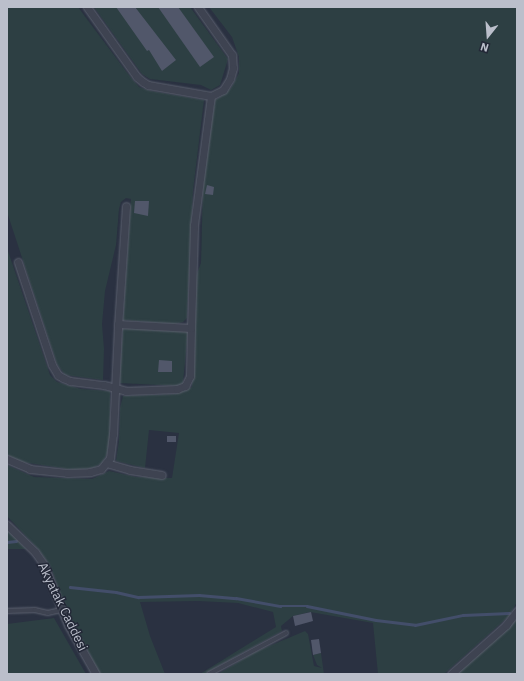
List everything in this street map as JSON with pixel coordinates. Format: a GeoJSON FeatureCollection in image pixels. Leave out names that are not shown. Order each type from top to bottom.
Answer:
{"type":"FeatureCollection","features":[{"type":"Feature","properties":{"kind":"street"},"geometry":{"type":"LineString","coordinates":[[87,7],[143,82],[148,85],[210,96],[223,90],[230,79],[233,68],[232,55],[198,7]]}},
{"type":"Feature","properties":{"kind":"street"},"geometry":{"type":"LineString","coordinates":[[18,262],[52,365],[58,375],[70,381],[104,385],[126,391],[177,389],[185,386],[190,376],[194,225],[210,96]]}},
{"type":"Feature","properties":{"kind":"street"},"geometry":{"type":"LineString","coordinates":[[7,459],[30,469],[67,473],[90,472],[101,469],[110,458],[114,434],[118,324],[126,206]]}},
{"type":"Feature","properties":{"kind":"street"},"geometry":{"type":"LineString","coordinates":[[118,324],[191,328]]}},
{"type":"Feature","properties":{"kind":"street"},"geometry":{"type":"LineString","coordinates":[[106,463],[162,475]]}},
{"type":"Feature","properties":{"kind":"street","name":"Akyatak Caddesi"},"geometry":{"type":"LineString","coordinates":[[7,525],[35,552],[44,566],[62,610],[96,674]]}},
{"type":"Feature","properties":{"kind":"street"},"geometry":{"type":"LineString","coordinates":[[451,674],[506,625],[517,612]]}},
{"type":"Feature","properties":{"kind":"lane"},"geometry":{"type":"LineString","coordinates":[[7,611],[35,610],[48,613],[62,610]]}},
{"type":"Feature","properties":{"kind":"lane"},"geometry":{"type":"LineString","coordinates":[[209,674],[286,633]]}},
{"type":"Feature","properties":{"kind":"shaded area"},"geometry":{"type":"Polygon","coordinates":[[[7,7],[78,7],[139,87],[151,91],[204,100],[193,190],[187,318],[183,322],[174,324],[123,320],[131,199],[126,198],[121,202],[119,209],[116,245],[105,291],[102,324],[104,349],[103,380],[65,375],[57,364],[7,212],[7,7]]]}},
{"type":"Feature","properties":{"kind":"shaded area"},"geometry":{"type":"Polygon","coordinates":[[[94,7],[190,7],[228,59],[220,85],[211,90],[201,85],[150,79],[142,74],[94,7]]]}},
{"type":"Feature","properties":{"kind":"shaded area"},"geometry":{"type":"Polygon","coordinates":[[[209,7],[517,7],[517,602],[509,616],[444,674],[378,674],[373,623],[310,612],[293,616],[281,626],[282,631],[204,674],[200,674],[276,627],[273,612],[238,603],[198,601],[140,602],[150,636],[165,674],[100,674],[66,610],[51,567],[39,550],[7,516],[7,465],[34,477],[92,479],[109,471],[136,477],[172,478],[179,433],[149,430],[145,468],[116,461],[119,441],[120,408],[123,396],[176,394],[192,387],[196,276],[201,263],[203,183],[215,100],[231,88],[239,73],[239,57],[232,37],[209,7]]]}},
{"type":"Feature","properties":{"kind":"shaded area"},"geometry":{"type":"Polygon","coordinates":[[[7,248],[50,375],[57,382],[81,389],[110,391],[110,440],[107,454],[102,463],[93,468],[74,470],[22,462],[7,455],[7,248]]]}},
{"type":"Feature","properties":{"kind":"shaded area"},"geometry":{"type":"Polygon","coordinates":[[[131,328],[188,332],[183,382],[180,386],[119,383],[123,329],[131,328]]]}},
{"type":"Feature","properties":{"kind":"shaded area"},"geometry":{"type":"Polygon","coordinates":[[[7,530],[26,549],[7,549],[7,530]]]}},
{"type":"Feature","properties":{"kind":"shaded area"},"geometry":{"type":"Polygon","coordinates":[[[54,618],[86,674],[7,674],[7,624],[54,618]]]}},
{"type":"Feature","properties":{"kind":"shaded area"},"geometry":{"type":"Polygon","coordinates":[[[517,618],[517,674],[453,674],[507,627],[517,618]]]}},
{"type":"Feature","properties":{"kind":"shaded area"},"geometry":{"type":"Polygon","coordinates":[[[305,631],[308,634],[314,666],[322,668],[317,665],[313,655],[321,653],[324,674],[218,674],[255,652],[305,631]]]}},
{"type":"Feature","properties":{"kind":"building"},"geometry":{"type":"Polygon","coordinates":[[[116,7],[135,7],[176,60],[162,71],[149,50],[147,51],[116,7]]]}},
{"type":"Feature","properties":{"kind":"building"},"geometry":{"type":"Polygon","coordinates":[[[158,7],[178,7],[214,57],[200,67],[158,7]]]}},
{"type":"Feature","properties":{"kind":"building"},"geometry":{"type":"Polygon","coordinates":[[[207,185],[214,187],[213,195],[205,194],[207,185]]]}},
{"type":"Feature","properties":{"kind":"building"},"geometry":{"type":"Polygon","coordinates":[[[135,201],[149,201],[148,216],[134,213],[135,201]]]}},
{"type":"Feature","properties":{"kind":"building"},"geometry":{"type":"Polygon","coordinates":[[[159,360],[172,361],[172,372],[158,372],[159,360]]]}},
{"type":"Feature","properties":{"kind":"building"},"geometry":{"type":"Polygon","coordinates":[[[167,436],[176,436],[176,442],[167,442],[167,436]]]}},
{"type":"Feature","properties":{"kind":"building"},"geometry":{"type":"Polygon","coordinates":[[[311,612],[313,621],[295,626],[293,616],[311,612]]]}},
{"type":"Feature","properties":{"kind":"building"},"geometry":{"type":"Polygon","coordinates":[[[319,639],[321,653],[313,655],[311,640],[319,639]]]}},
{"type":"Feature","properties":{"kind":"waterway"},"geometry":{"type":"LineString","coordinates":[[7,542],[16,541]]}},
{"type":"Feature","properties":{"kind":"waterway"},"geometry":{"type":"LineString","coordinates":[[70,587],[116,592],[138,597],[199,595],[236,598],[280,606],[307,606],[376,620],[415,625],[463,615],[509,613]]}}]}
